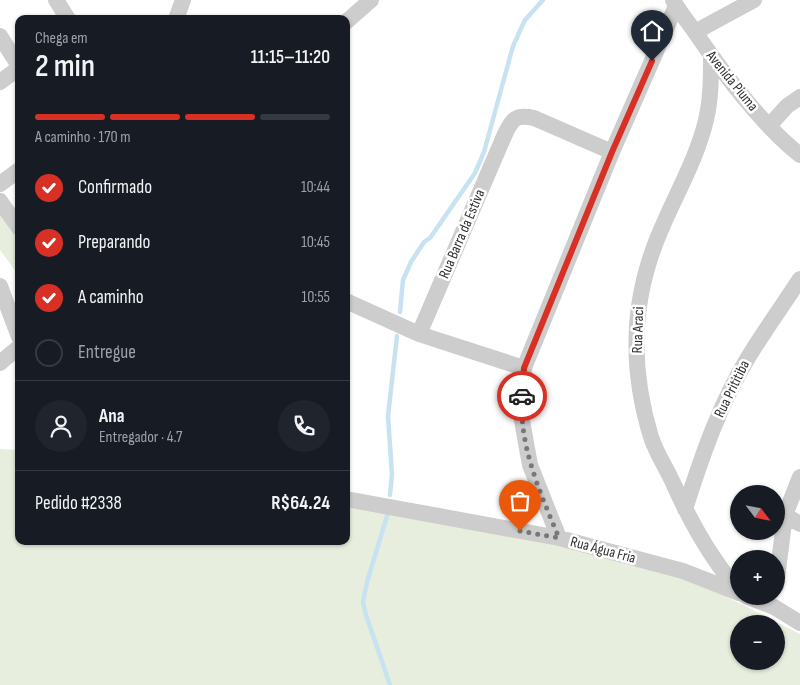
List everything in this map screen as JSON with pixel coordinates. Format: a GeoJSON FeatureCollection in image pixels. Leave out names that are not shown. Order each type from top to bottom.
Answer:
{"type":"FeatureCollection","features":[{"type":"Feature","properties":{"kind":"street"},"geometry":{"type":"LineString","coordinates":[[56,0],[65,15]]}},
{"type":"Feature","properties":{"kind":"street"},"geometry":{"type":"LineString","coordinates":[[177,15],[183,0]]}},
{"type":"Feature","properties":{"kind":"street"},"geometry":{"type":"LineString","coordinates":[[350,18],[371,0]]}},
{"type":"Feature","properties":{"kind":"street"},"geometry":{"type":"LineString","coordinates":[[695,32],[754,0]]}},
{"type":"Feature","properties":{"kind":"street"},"geometry":{"type":"LineString","coordinates":[[559,538],[530,465],[520,415],[524,368],[674,3]]}},
{"type":"Feature","properties":{"kind":"street","name":"Avenida Piuma"},"geometry":{"type":"LineString","coordinates":[[674,3],[711,56],[769,126],[786,144],[800,155]]}},
{"type":"Feature","properties":{"kind":"street"},"geometry":{"type":"LineString","coordinates":[[0,36],[15,60]]}},
{"type":"Feature","properties":{"kind":"street","name":"Rua Araci"},"geometry":{"type":"LineString","coordinates":[[711,56],[711,88],[706,121],[693,158],[643,278],[637,310],[635,347],[640,390],[651,438],[707,550],[730,582]]}},
{"type":"Feature","properties":{"kind":"street"},"geometry":{"type":"LineString","coordinates":[[0,82],[15,70]]}},
{"type":"Feature","properties":{"kind":"street"},"geometry":{"type":"LineString","coordinates":[[769,126],[787,106],[800,97]]}},
{"type":"Feature","properties":{"kind":"street","name":"Rua Barra da Estiva"},"geometry":{"type":"LineString","coordinates":[[419,334],[509,124],[514,119],[525,116],[534,118],[612,152]]}},
{"type":"Feature","properties":{"kind":"street"},"geometry":{"type":"LineString","coordinates":[[0,184],[15,173]]}},
{"type":"Feature","properties":{"kind":"street"},"geometry":{"type":"LineString","coordinates":[[0,201],[15,222]]}},
{"type":"Feature","properties":{"kind":"street","name":"Rua Prititiba"},"geometry":{"type":"LineString","coordinates":[[685,508],[708,441],[724,404],[748,357],[800,280]]}},
{"type":"Feature","properties":{"kind":"street"},"geometry":{"type":"LineString","coordinates":[[1,289],[15,326]]}},
{"type":"Feature","properties":{"kind":"street"},"geometry":{"type":"LineString","coordinates":[[350,302],[419,334],[524,368]]}},
{"type":"Feature","properties":{"kind":"street"},"geometry":{"type":"LineString","coordinates":[[0,363],[15,350]]}},
{"type":"Feature","properties":{"kind":"street"},"geometry":{"type":"LineString","coordinates":[[800,476],[785,515],[800,524]]}},
{"type":"Feature","properties":{"kind":"street","name":"Rua Água Fria"},"geometry":{"type":"LineString","coordinates":[[350,500],[559,538],[683,571],[730,589]]}},
{"type":"Feature","properties":{"kind":"street"},"geometry":{"type":"LineString","coordinates":[[778,605],[800,623]]}},
{"type":"Feature","properties":{"kind":"green space"},"geometry":{"type":"Polygon","coordinates":[[[0,201],[15,222],[15,271],[0,250],[0,201]]]}},
{"type":"Feature","properties":{"kind":"green space"},"geometry":{"type":"Polygon","coordinates":[[[0,449],[15,450],[15,545],[350,545],[350,499],[459,520],[697,582],[730,599],[730,605],[743,605],[762,615],[730,615],[730,670],[785,670],[785,626],[800,634],[800,685],[0,685],[0,449]]]}},
{"type":"Feature","properties":{"kind":"waterway"},"geometry":{"type":"LineString","coordinates":[[400,312],[403,280],[411,262],[475,173],[484,152],[513,46],[525,20],[543,0]]}},
{"type":"Feature","properties":{"kind":"waterway"},"geometry":{"type":"LineString","coordinates":[[390,495],[392,475],[388,416],[397,336]]}},
{"type":"Feature","properties":{"kind":"waterway"},"geometry":{"type":"LineString","coordinates":[[387,516],[367,582],[363,602],[390,685]]}},
{"type":"Feature","properties":{"kind":"way so far"},"geometry":{"type":"LineString","coordinates":[[520,531],[559,538],[530,465],[520,415],[522,396]]}},
{"type":"Feature","properties":{"kind":"route"},"geometry":{"type":"LineString","coordinates":[[522,396],[524,368],[612,152],[652,61]]}}]}
